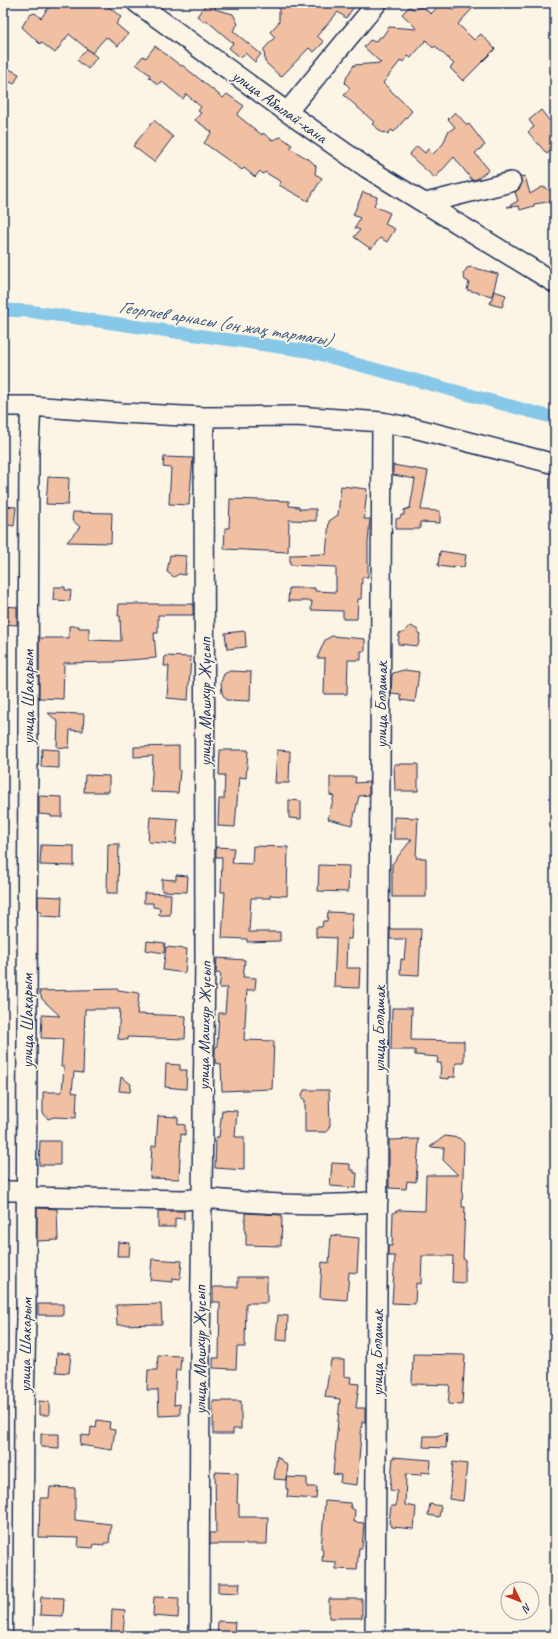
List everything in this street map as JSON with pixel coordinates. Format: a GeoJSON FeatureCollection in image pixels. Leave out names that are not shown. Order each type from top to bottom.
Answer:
{"type":"FeatureCollection","features":[{"type":"Feature","properties":{"kind":"street","name":"улица Абылай-хана"},"geometry":{"type":"LineString","coordinates":[[137,3],[367,168],[555,283]]}},
{"type":"Feature","properties":{"kind":"street"},"geometry":{"type":"LineString","coordinates":[[287,112],[377,3]]}},
{"type":"Feature","properties":{"kind":"street"},"geometry":{"type":"LineString","coordinates":[[426,203],[511,182]]}},
{"type":"Feature","properties":{"kind":"street"},"geometry":{"type":"LineString","coordinates":[[3,406],[31,406],[122,413],[204,417],[296,416],[382,422],[414,428],[555,464]]}},
{"type":"Feature","properties":{"kind":"street","name":"улица Шакарым"},"geometry":{"type":"LineString","coordinates":[[23,1636],[26,1318],[29,452],[31,406]]}},
{"type":"Feature","properties":{"kind":"street","name":"улица Машхур Жусып"},"geometry":{"type":"LineString","coordinates":[[199,1636],[205,943],[204,417]]}},
{"type":"Feature","properties":{"kind":"street","name":"улица Болашак"},"geometry":{"type":"LineString","coordinates":[[375,1636],[382,422]]}},
{"type":"Feature","properties":{"kind":"street"},"geometry":{"type":"LineString","coordinates":[[3,1191],[26,1194],[184,1200],[202,1198],[290,1204],[360,1204],[378,1201]]}},
{"type":"Feature","properties":{"kind":"building"},"geometry":{"type":"Polygon","coordinates":[[[52,3],[104,3],[121,17],[116,24],[128,34],[118,46],[106,37],[92,53],[69,34],[55,53],[41,42],[40,44],[22,27],[29,15],[35,13],[41,18],[52,3]]]}},
{"type":"Feature","properties":{"kind":"building"},"geometry":{"type":"Polygon","coordinates":[[[207,3],[219,3],[214,9],[233,14],[238,24],[233,31],[261,54],[255,62],[245,53],[241,58],[229,48],[233,43],[206,20],[204,22],[197,16],[207,3]]]}},
{"type":"Feature","properties":{"kind":"building"},"geometry":{"type":"Polygon","coordinates":[[[285,3],[347,3],[354,7],[346,18],[338,12],[317,36],[324,42],[314,52],[309,48],[281,77],[265,62],[264,49],[275,37],[270,32],[279,22],[279,7],[285,3]]]}},
{"type":"Feature","properties":{"kind":"building"},"geometry":{"type":"Polygon","coordinates":[[[441,3],[445,3],[453,11],[461,3],[466,3],[472,9],[458,24],[474,40],[481,34],[495,49],[463,81],[450,68],[454,64],[435,46],[433,48],[426,40],[411,58],[408,56],[403,62],[401,60],[383,83],[412,111],[394,132],[391,130],[388,134],[385,132],[383,133],[372,124],[374,122],[344,95],[350,88],[345,83],[347,76],[354,65],[381,63],[364,47],[370,40],[375,42],[382,37],[389,27],[417,29],[402,14],[409,7],[414,9],[423,7],[431,14],[441,3]]]}},
{"type":"Feature","properties":{"kind":"building"},"geometry":{"type":"Polygon","coordinates":[[[155,46],[181,66],[182,65],[223,98],[227,94],[244,106],[237,115],[262,135],[263,133],[272,140],[281,137],[292,145],[290,148],[311,161],[316,166],[315,174],[322,178],[308,201],[279,185],[281,182],[265,172],[263,174],[260,171],[255,177],[244,168],[242,170],[204,143],[212,132],[195,120],[201,113],[198,111],[201,107],[186,94],[183,99],[161,81],[158,85],[149,77],[150,75],[136,64],[143,56],[146,58],[155,46]]]}},
{"type":"Feature","properties":{"kind":"building"},"geometry":{"type":"Polygon","coordinates":[[[87,49],[97,57],[88,69],[77,60],[87,49]]]}},
{"type":"Feature","properties":{"kind":"building"},"geometry":{"type":"Polygon","coordinates":[[[9,69],[19,74],[14,84],[4,79],[9,69]]]}},
{"type":"Feature","properties":{"kind":"building"},"geometry":{"type":"Polygon","coordinates":[[[541,110],[555,128],[555,147],[547,154],[528,132],[534,127],[529,120],[541,110]]]}},
{"type":"Feature","properties":{"kind":"building"},"geometry":{"type":"Polygon","coordinates":[[[455,112],[467,125],[469,124],[485,145],[475,153],[489,170],[477,179],[472,180],[454,157],[435,178],[409,155],[417,146],[425,153],[428,149],[433,154],[443,144],[448,132],[455,127],[448,119],[455,112]]]}},
{"type":"Feature","properties":{"kind":"building"},"geometry":{"type":"Polygon","coordinates":[[[154,120],[173,137],[154,162],[133,146],[154,120]]]}},
{"type":"Feature","properties":{"kind":"building"},"geometry":{"type":"Polygon","coordinates":[[[525,176],[530,194],[542,187],[546,188],[551,191],[555,191],[555,201],[534,204],[534,206],[520,210],[519,206],[507,207],[518,201],[515,192],[521,185],[520,177],[525,176]]]}},
{"type":"Feature","properties":{"kind":"building"},"geometry":{"type":"Polygon","coordinates":[[[363,192],[377,197],[374,206],[390,213],[385,224],[395,229],[387,242],[380,238],[371,249],[354,237],[360,230],[355,228],[360,218],[353,215],[363,192]]]}},
{"type":"Feature","properties":{"kind":"building"},"geometry":{"type":"Polygon","coordinates":[[[471,267],[498,274],[492,296],[467,290],[469,282],[465,280],[463,274],[467,268],[471,267]]]}},
{"type":"Feature","properties":{"kind":"building"},"geometry":{"type":"Polygon","coordinates":[[[494,291],[506,295],[502,307],[490,304],[494,291]]]}},
{"type":"Feature","properties":{"kind":"building"},"geometry":{"type":"Polygon","coordinates":[[[164,457],[193,458],[189,505],[169,504],[171,468],[163,467],[164,457]]]}},
{"type":"Feature","properties":{"kind":"building"},"geometry":{"type":"Polygon","coordinates":[[[393,465],[428,471],[421,510],[440,511],[440,523],[420,522],[420,529],[396,529],[396,519],[400,518],[401,515],[404,515],[404,510],[410,508],[415,479],[393,475],[393,465]]]}},
{"type":"Feature","properties":{"kind":"building"},"geometry":{"type":"Polygon","coordinates":[[[48,477],[69,478],[68,505],[46,504],[48,477]]]}},
{"type":"Feature","properties":{"kind":"building"},"geometry":{"type":"Polygon","coordinates":[[[341,486],[367,489],[364,519],[370,519],[368,577],[362,577],[361,599],[358,599],[357,619],[343,619],[343,611],[311,610],[312,601],[288,601],[289,588],[315,588],[315,591],[336,592],[336,567],[290,565],[290,555],[326,554],[329,521],[338,515],[341,486]]]}},
{"type":"Feature","properties":{"kind":"building"},"geometry":{"type":"Polygon","coordinates":[[[230,499],[289,501],[289,506],[299,507],[299,509],[316,509],[316,521],[289,520],[288,552],[224,549],[225,528],[229,528],[230,499]]]}},
{"type":"Feature","properties":{"kind":"building"},"geometry":{"type":"Polygon","coordinates":[[[3,506],[16,507],[14,526],[3,524],[3,506]]]}},
{"type":"Feature","properties":{"kind":"building"},"geometry":{"type":"Polygon","coordinates":[[[73,512],[112,513],[111,543],[67,542],[80,527],[72,520],[73,512]]]}},
{"type":"Feature","properties":{"kind":"building"},"geometry":{"type":"Polygon","coordinates":[[[440,551],[466,555],[464,567],[454,566],[454,568],[438,566],[440,551]]]}},
{"type":"Feature","properties":{"kind":"building"},"geometry":{"type":"Polygon","coordinates":[[[170,555],[186,556],[185,575],[179,574],[174,577],[167,572],[170,555]]]}},
{"type":"Feature","properties":{"kind":"building"},"geometry":{"type":"Polygon","coordinates":[[[54,587],[65,587],[65,590],[71,590],[70,601],[53,600],[54,587]]]}},
{"type":"Feature","properties":{"kind":"building"},"geometry":{"type":"Polygon","coordinates":[[[119,604],[193,604],[193,615],[158,615],[158,633],[154,633],[156,658],[115,662],[64,663],[63,699],[39,698],[39,638],[69,638],[69,626],[79,626],[79,628],[89,628],[89,640],[121,641],[120,616],[118,616],[119,604]]]}},
{"type":"Feature","properties":{"kind":"building"},"geometry":{"type":"Polygon","coordinates":[[[3,606],[17,607],[17,625],[3,624],[3,606]]]}},
{"type":"Feature","properties":{"kind":"building"},"geometry":{"type":"Polygon","coordinates":[[[411,626],[418,630],[418,633],[420,634],[418,646],[398,644],[399,634],[405,632],[407,628],[411,626]]]}},
{"type":"Feature","properties":{"kind":"building"},"geometry":{"type":"Polygon","coordinates":[[[245,631],[246,647],[227,649],[225,633],[245,631]]]}},
{"type":"Feature","properties":{"kind":"building"},"geometry":{"type":"Polygon","coordinates":[[[332,636],[365,639],[365,651],[361,651],[361,660],[348,660],[347,694],[324,694],[325,658],[317,658],[325,640],[332,636]]]}},
{"type":"Feature","properties":{"kind":"building"},"geometry":{"type":"Polygon","coordinates":[[[165,656],[191,657],[188,700],[167,698],[169,666],[164,666],[165,656]]]}},
{"type":"Feature","properties":{"kind":"building"},"geometry":{"type":"Polygon","coordinates":[[[404,670],[419,672],[415,702],[401,700],[401,695],[391,694],[393,673],[404,670]]]}},
{"type":"Feature","properties":{"kind":"building"},"geometry":{"type":"Polygon","coordinates":[[[230,671],[251,672],[250,701],[226,700],[222,693],[221,682],[224,674],[230,671]]]}},
{"type":"Feature","properties":{"kind":"building"},"geometry":{"type":"Polygon","coordinates":[[[48,713],[84,714],[83,731],[70,730],[69,748],[57,747],[58,722],[48,713]]]}},
{"type":"Feature","properties":{"kind":"building"},"geometry":{"type":"Polygon","coordinates":[[[179,746],[180,770],[178,793],[151,792],[153,756],[134,757],[134,747],[179,746]]]}},
{"type":"Feature","properties":{"kind":"building"},"geometry":{"type":"Polygon","coordinates":[[[42,749],[59,750],[59,768],[41,767],[42,749]]]}},
{"type":"Feature","properties":{"kind":"building"},"geometry":{"type":"Polygon","coordinates":[[[220,750],[248,750],[246,778],[239,777],[235,827],[218,826],[219,799],[224,799],[225,775],[219,775],[220,750]]]}},
{"type":"Feature","properties":{"kind":"building"},"geometry":{"type":"Polygon","coordinates":[[[277,750],[290,751],[289,783],[275,783],[277,750]]]}},
{"type":"Feature","properties":{"kind":"building"},"geometry":{"type":"Polygon","coordinates":[[[394,764],[418,764],[418,791],[395,791],[394,764]]]}},
{"type":"Feature","properties":{"kind":"building"},"geometry":{"type":"Polygon","coordinates":[[[85,775],[109,776],[109,792],[84,792],[85,775]]]}},
{"type":"Feature","properties":{"kind":"building"},"geometry":{"type":"Polygon","coordinates":[[[330,777],[356,777],[355,783],[369,782],[369,795],[359,796],[352,825],[328,819],[334,796],[330,795],[330,777]]]}},
{"type":"Feature","properties":{"kind":"building"},"geometry":{"type":"Polygon","coordinates":[[[39,796],[62,797],[62,817],[51,817],[51,815],[39,814],[39,796]]]}},
{"type":"Feature","properties":{"kind":"building"},"geometry":{"type":"Polygon","coordinates":[[[289,800],[301,801],[301,819],[289,818],[289,800]]]}},
{"type":"Feature","properties":{"kind":"building"},"geometry":{"type":"Polygon","coordinates":[[[150,817],[178,819],[176,844],[148,842],[150,817]]]}},
{"type":"Feature","properties":{"kind":"building"},"geometry":{"type":"Polygon","coordinates":[[[394,817],[418,818],[416,858],[426,858],[426,897],[392,897],[392,864],[412,839],[394,839],[394,817]]]}},
{"type":"Feature","properties":{"kind":"building"},"geometry":{"type":"Polygon","coordinates":[[[108,844],[119,844],[118,893],[107,893],[108,844]]]}},
{"type":"Feature","properties":{"kind":"building"},"geometry":{"type":"Polygon","coordinates":[[[41,845],[74,846],[74,866],[40,865],[41,845]]]}},
{"type":"Feature","properties":{"kind":"building"},"geometry":{"type":"Polygon","coordinates":[[[253,846],[288,847],[287,896],[270,895],[270,898],[251,898],[249,932],[280,932],[280,941],[247,942],[247,939],[222,938],[225,892],[221,892],[222,857],[216,857],[216,847],[234,848],[232,863],[252,864],[253,846]]]}},
{"type":"Feature","properties":{"kind":"building"},"geometry":{"type":"Polygon","coordinates":[[[319,865],[349,866],[348,892],[318,891],[319,865]]]}},
{"type":"Feature","properties":{"kind":"building"},"geometry":{"type":"Polygon","coordinates":[[[176,875],[188,876],[187,892],[162,891],[162,879],[176,880],[176,875]]]}},
{"type":"Feature","properties":{"kind":"building"},"geometry":{"type":"Polygon","coordinates":[[[144,893],[171,894],[170,915],[159,915],[160,908],[153,907],[153,903],[144,903],[144,893]]]}},
{"type":"Feature","properties":{"kind":"building"},"geometry":{"type":"Polygon","coordinates":[[[38,896],[62,897],[61,917],[41,916],[41,911],[38,910],[38,896]]]}},
{"type":"Feature","properties":{"kind":"building"},"geometry":{"type":"Polygon","coordinates":[[[328,912],[353,913],[351,939],[347,939],[346,968],[360,968],[359,988],[334,987],[336,938],[316,937],[316,927],[322,927],[323,921],[327,921],[328,912]]]}},
{"type":"Feature","properties":{"kind":"building"},"geometry":{"type":"Polygon","coordinates":[[[390,929],[421,929],[419,975],[400,974],[401,959],[404,960],[406,939],[390,939],[390,929]]]}},
{"type":"Feature","properties":{"kind":"building"},"geometry":{"type":"Polygon","coordinates":[[[147,941],[165,943],[164,953],[146,950],[147,941]]]}},
{"type":"Feature","properties":{"kind":"building"},"geometry":{"type":"Polygon","coordinates":[[[166,947],[187,949],[185,973],[163,970],[166,947]]]}},
{"type":"Feature","properties":{"kind":"building"},"geometry":{"type":"Polygon","coordinates":[[[217,958],[245,960],[243,977],[256,978],[255,990],[247,990],[244,1040],[274,1041],[272,1089],[222,1091],[221,1064],[215,1063],[215,1047],[217,1047],[219,1013],[225,1013],[227,988],[219,988],[221,974],[216,973],[217,958]]]}},
{"type":"Feature","properties":{"kind":"building"},"geometry":{"type":"Polygon","coordinates":[[[118,989],[139,993],[137,1014],[186,1016],[185,1039],[128,1037],[128,1040],[118,1039],[120,1009],[85,1009],[83,1073],[74,1072],[72,1092],[77,1093],[76,1118],[54,1117],[48,1119],[43,1113],[43,1092],[62,1092],[64,1067],[61,1067],[63,1039],[41,1038],[42,1015],[60,1016],[42,999],[39,991],[118,989]]]}},
{"type":"Feature","properties":{"kind":"building"},"geometry":{"type":"Polygon","coordinates":[[[392,1008],[412,1008],[411,1040],[464,1041],[464,1063],[456,1063],[455,1077],[449,1077],[449,1079],[440,1078],[441,1063],[437,1063],[438,1057],[415,1055],[415,1050],[391,1050],[392,1008]]]}},
{"type":"Feature","properties":{"kind":"building"},"geometry":{"type":"Polygon","coordinates":[[[166,1064],[180,1065],[180,1070],[187,1070],[186,1089],[165,1087],[166,1064]]]}},
{"type":"Feature","properties":{"kind":"building"},"geometry":{"type":"Polygon","coordinates":[[[121,1077],[131,1084],[130,1092],[119,1091],[121,1077]]]}},
{"type":"Feature","properties":{"kind":"building"},"geometry":{"type":"Polygon","coordinates":[[[304,1090],[329,1090],[330,1125],[327,1132],[305,1132],[305,1100],[302,1098],[304,1090]]]}},
{"type":"Feature","properties":{"kind":"building"},"geometry":{"type":"Polygon","coordinates":[[[222,1110],[237,1111],[235,1137],[244,1137],[244,1170],[215,1168],[216,1137],[219,1137],[222,1110]]]}},
{"type":"Feature","properties":{"kind":"building"},"geometry":{"type":"Polygon","coordinates":[[[158,1116],[178,1117],[178,1124],[185,1125],[185,1135],[181,1134],[179,1179],[150,1178],[152,1146],[156,1146],[158,1116]]]}},
{"type":"Feature","properties":{"kind":"building"},"geometry":{"type":"Polygon","coordinates":[[[445,1136],[459,1138],[464,1143],[462,1207],[465,1207],[463,1259],[465,1259],[465,1283],[452,1282],[453,1256],[422,1256],[421,1284],[416,1283],[415,1304],[392,1303],[395,1256],[388,1256],[388,1246],[392,1246],[393,1213],[399,1210],[425,1211],[426,1175],[458,1175],[443,1160],[444,1148],[430,1147],[445,1136]]]}},
{"type":"Feature","properties":{"kind":"building"},"geometry":{"type":"Polygon","coordinates":[[[419,1139],[416,1182],[407,1181],[406,1189],[389,1188],[389,1140],[419,1139]]]}},
{"type":"Feature","properties":{"kind":"building"},"geometry":{"type":"Polygon","coordinates":[[[40,1141],[60,1141],[60,1165],[39,1165],[40,1141]]]}},
{"type":"Feature","properties":{"kind":"building"},"geometry":{"type":"Polygon","coordinates":[[[332,1163],[350,1164],[350,1170],[354,1170],[354,1173],[357,1173],[356,1188],[330,1186],[332,1163]]]}},
{"type":"Feature","properties":{"kind":"building"},"geometry":{"type":"Polygon","coordinates":[[[37,1208],[57,1209],[58,1240],[37,1241],[37,1208]]]}},
{"type":"Feature","properties":{"kind":"building"},"geometry":{"type":"Polygon","coordinates":[[[158,1211],[184,1211],[184,1219],[175,1218],[175,1227],[158,1227],[158,1211]]]}},
{"type":"Feature","properties":{"kind":"building"},"geometry":{"type":"Polygon","coordinates":[[[245,1213],[282,1215],[281,1246],[246,1245],[245,1213]]]}},
{"type":"Feature","properties":{"kind":"building"},"geometry":{"type":"Polygon","coordinates":[[[331,1235],[359,1238],[357,1273],[349,1272],[347,1300],[320,1298],[322,1262],[329,1263],[331,1235]]]}},
{"type":"Feature","properties":{"kind":"building"},"geometry":{"type":"Polygon","coordinates":[[[118,1242],[130,1243],[129,1256],[117,1256],[118,1242]]]}},
{"type":"Feature","properties":{"kind":"building"},"geometry":{"type":"Polygon","coordinates":[[[152,1259],[182,1261],[180,1279],[173,1278],[173,1282],[150,1280],[152,1259]]]}},
{"type":"Feature","properties":{"kind":"building"},"geometry":{"type":"Polygon","coordinates":[[[238,1277],[267,1277],[267,1303],[246,1303],[245,1347],[237,1347],[236,1369],[213,1368],[213,1358],[219,1358],[220,1302],[213,1302],[213,1287],[238,1287],[238,1277]]]}},
{"type":"Feature","properties":{"kind":"building"},"geometry":{"type":"Polygon","coordinates":[[[38,1304],[63,1304],[63,1315],[38,1315],[38,1304]]]}},
{"type":"Feature","properties":{"kind":"building"},"geometry":{"type":"Polygon","coordinates":[[[161,1304],[162,1324],[117,1325],[116,1305],[161,1304]]]}},
{"type":"Feature","properties":{"kind":"building"},"geometry":{"type":"Polygon","coordinates":[[[278,1315],[288,1316],[287,1341],[276,1340],[278,1315]]]}},
{"type":"Feature","properties":{"kind":"building"},"geometry":{"type":"Polygon","coordinates":[[[57,1353],[71,1354],[69,1373],[56,1372],[57,1353]]]}},
{"type":"Feature","properties":{"kind":"building"},"geometry":{"type":"Polygon","coordinates":[[[413,1354],[465,1355],[462,1405],[448,1404],[450,1385],[412,1384],[413,1354]]]}},
{"type":"Feature","properties":{"kind":"building"},"geometry":{"type":"Polygon","coordinates":[[[158,1355],[181,1356],[180,1370],[176,1370],[174,1405],[180,1404],[180,1415],[159,1416],[158,1390],[147,1390],[148,1370],[157,1370],[158,1355]]]}},
{"type":"Feature","properties":{"kind":"building"},"geometry":{"type":"Polygon","coordinates":[[[331,1360],[344,1360],[344,1376],[351,1377],[350,1383],[359,1384],[356,1408],[365,1408],[365,1422],[362,1422],[357,1485],[340,1483],[341,1475],[333,1474],[340,1399],[325,1397],[331,1360]]]}},
{"type":"Feature","properties":{"kind":"building"},"geometry":{"type":"Polygon","coordinates":[[[39,1401],[49,1402],[49,1415],[39,1415],[39,1401]]]}},
{"type":"Feature","properties":{"kind":"building"},"geometry":{"type":"Polygon","coordinates":[[[213,1401],[241,1401],[241,1429],[233,1429],[233,1434],[213,1434],[213,1401]]]}},
{"type":"Feature","properties":{"kind":"building"},"geometry":{"type":"Polygon","coordinates":[[[97,1420],[110,1422],[109,1429],[115,1430],[112,1450],[80,1445],[81,1435],[90,1436],[91,1427],[96,1428],[97,1420]]]}},
{"type":"Feature","properties":{"kind":"building"},"geometry":{"type":"Polygon","coordinates":[[[447,1433],[446,1448],[423,1447],[424,1436],[436,1436],[447,1433]]]}},
{"type":"Feature","properties":{"kind":"building"},"geometry":{"type":"Polygon","coordinates":[[[41,1434],[59,1434],[59,1448],[41,1447],[41,1434]]]}},
{"type":"Feature","properties":{"kind":"building"},"geometry":{"type":"Polygon","coordinates":[[[277,1456],[288,1466],[286,1480],[274,1479],[277,1456]]]}},
{"type":"Feature","properties":{"kind":"building"},"geometry":{"type":"Polygon","coordinates":[[[393,1457],[431,1460],[430,1473],[421,1472],[421,1475],[406,1474],[405,1505],[416,1507],[414,1529],[392,1527],[389,1523],[391,1506],[396,1506],[397,1491],[390,1490],[393,1457]]]}},
{"type":"Feature","properties":{"kind":"building"},"geometry":{"type":"Polygon","coordinates":[[[453,1462],[467,1464],[463,1501],[449,1499],[453,1462]]]}},
{"type":"Feature","properties":{"kind":"building"},"geometry":{"type":"Polygon","coordinates":[[[215,1472],[238,1473],[237,1503],[239,1503],[239,1517],[268,1517],[267,1544],[210,1544],[210,1533],[216,1533],[215,1472]]]}},
{"type":"Feature","properties":{"kind":"building"},"geometry":{"type":"Polygon","coordinates":[[[286,1477],[307,1478],[307,1487],[317,1487],[316,1499],[287,1497],[288,1489],[286,1489],[286,1477]]]}},
{"type":"Feature","properties":{"kind":"building"},"geometry":{"type":"Polygon","coordinates":[[[50,1487],[75,1488],[75,1520],[111,1524],[109,1543],[104,1543],[104,1545],[94,1544],[93,1548],[78,1547],[79,1538],[39,1537],[40,1498],[49,1498],[50,1487]]]}},
{"type":"Feature","properties":{"kind":"building"},"geometry":{"type":"Polygon","coordinates":[[[325,1501],[350,1503],[351,1508],[355,1510],[354,1522],[364,1523],[362,1548],[359,1548],[357,1570],[336,1569],[336,1562],[322,1561],[323,1549],[321,1548],[325,1501]]]}},
{"type":"Feature","properties":{"kind":"building"},"geometry":{"type":"Polygon","coordinates":[[[430,1504],[441,1506],[439,1517],[428,1515],[430,1504]]]}},
{"type":"Feature","properties":{"kind":"building"},"geometry":{"type":"Polygon","coordinates":[[[218,1583],[240,1583],[239,1593],[218,1592],[218,1583]]]}},
{"type":"Feature","properties":{"kind":"building"},"geometry":{"type":"Polygon","coordinates":[[[41,1597],[64,1598],[63,1616],[40,1615],[41,1597]]]}},
{"type":"Feature","properties":{"kind":"building"},"geometry":{"type":"Polygon","coordinates":[[[154,1597],[179,1598],[178,1618],[153,1616],[154,1597]]]}},
{"type":"Feature","properties":{"kind":"building"},"geometry":{"type":"Polygon","coordinates":[[[329,1599],[362,1599],[362,1618],[329,1618],[329,1599]]]}},
{"type":"Feature","properties":{"kind":"building"},"geometry":{"type":"Polygon","coordinates":[[[112,1609],[125,1610],[123,1635],[111,1634],[112,1609]]]}},
{"type":"Feature","properties":{"kind":"building"},"geometry":{"type":"Polygon","coordinates":[[[218,1621],[235,1622],[234,1636],[217,1636],[218,1621]]]}},
{"type":"Feature","properties":{"kind":"waterway","name":"Георгиев арнасы (оң жақ тармағы)"},"geometry":{"type":"LineString","coordinates":[[3,310],[28,311],[308,351],[555,418]]}}]}
